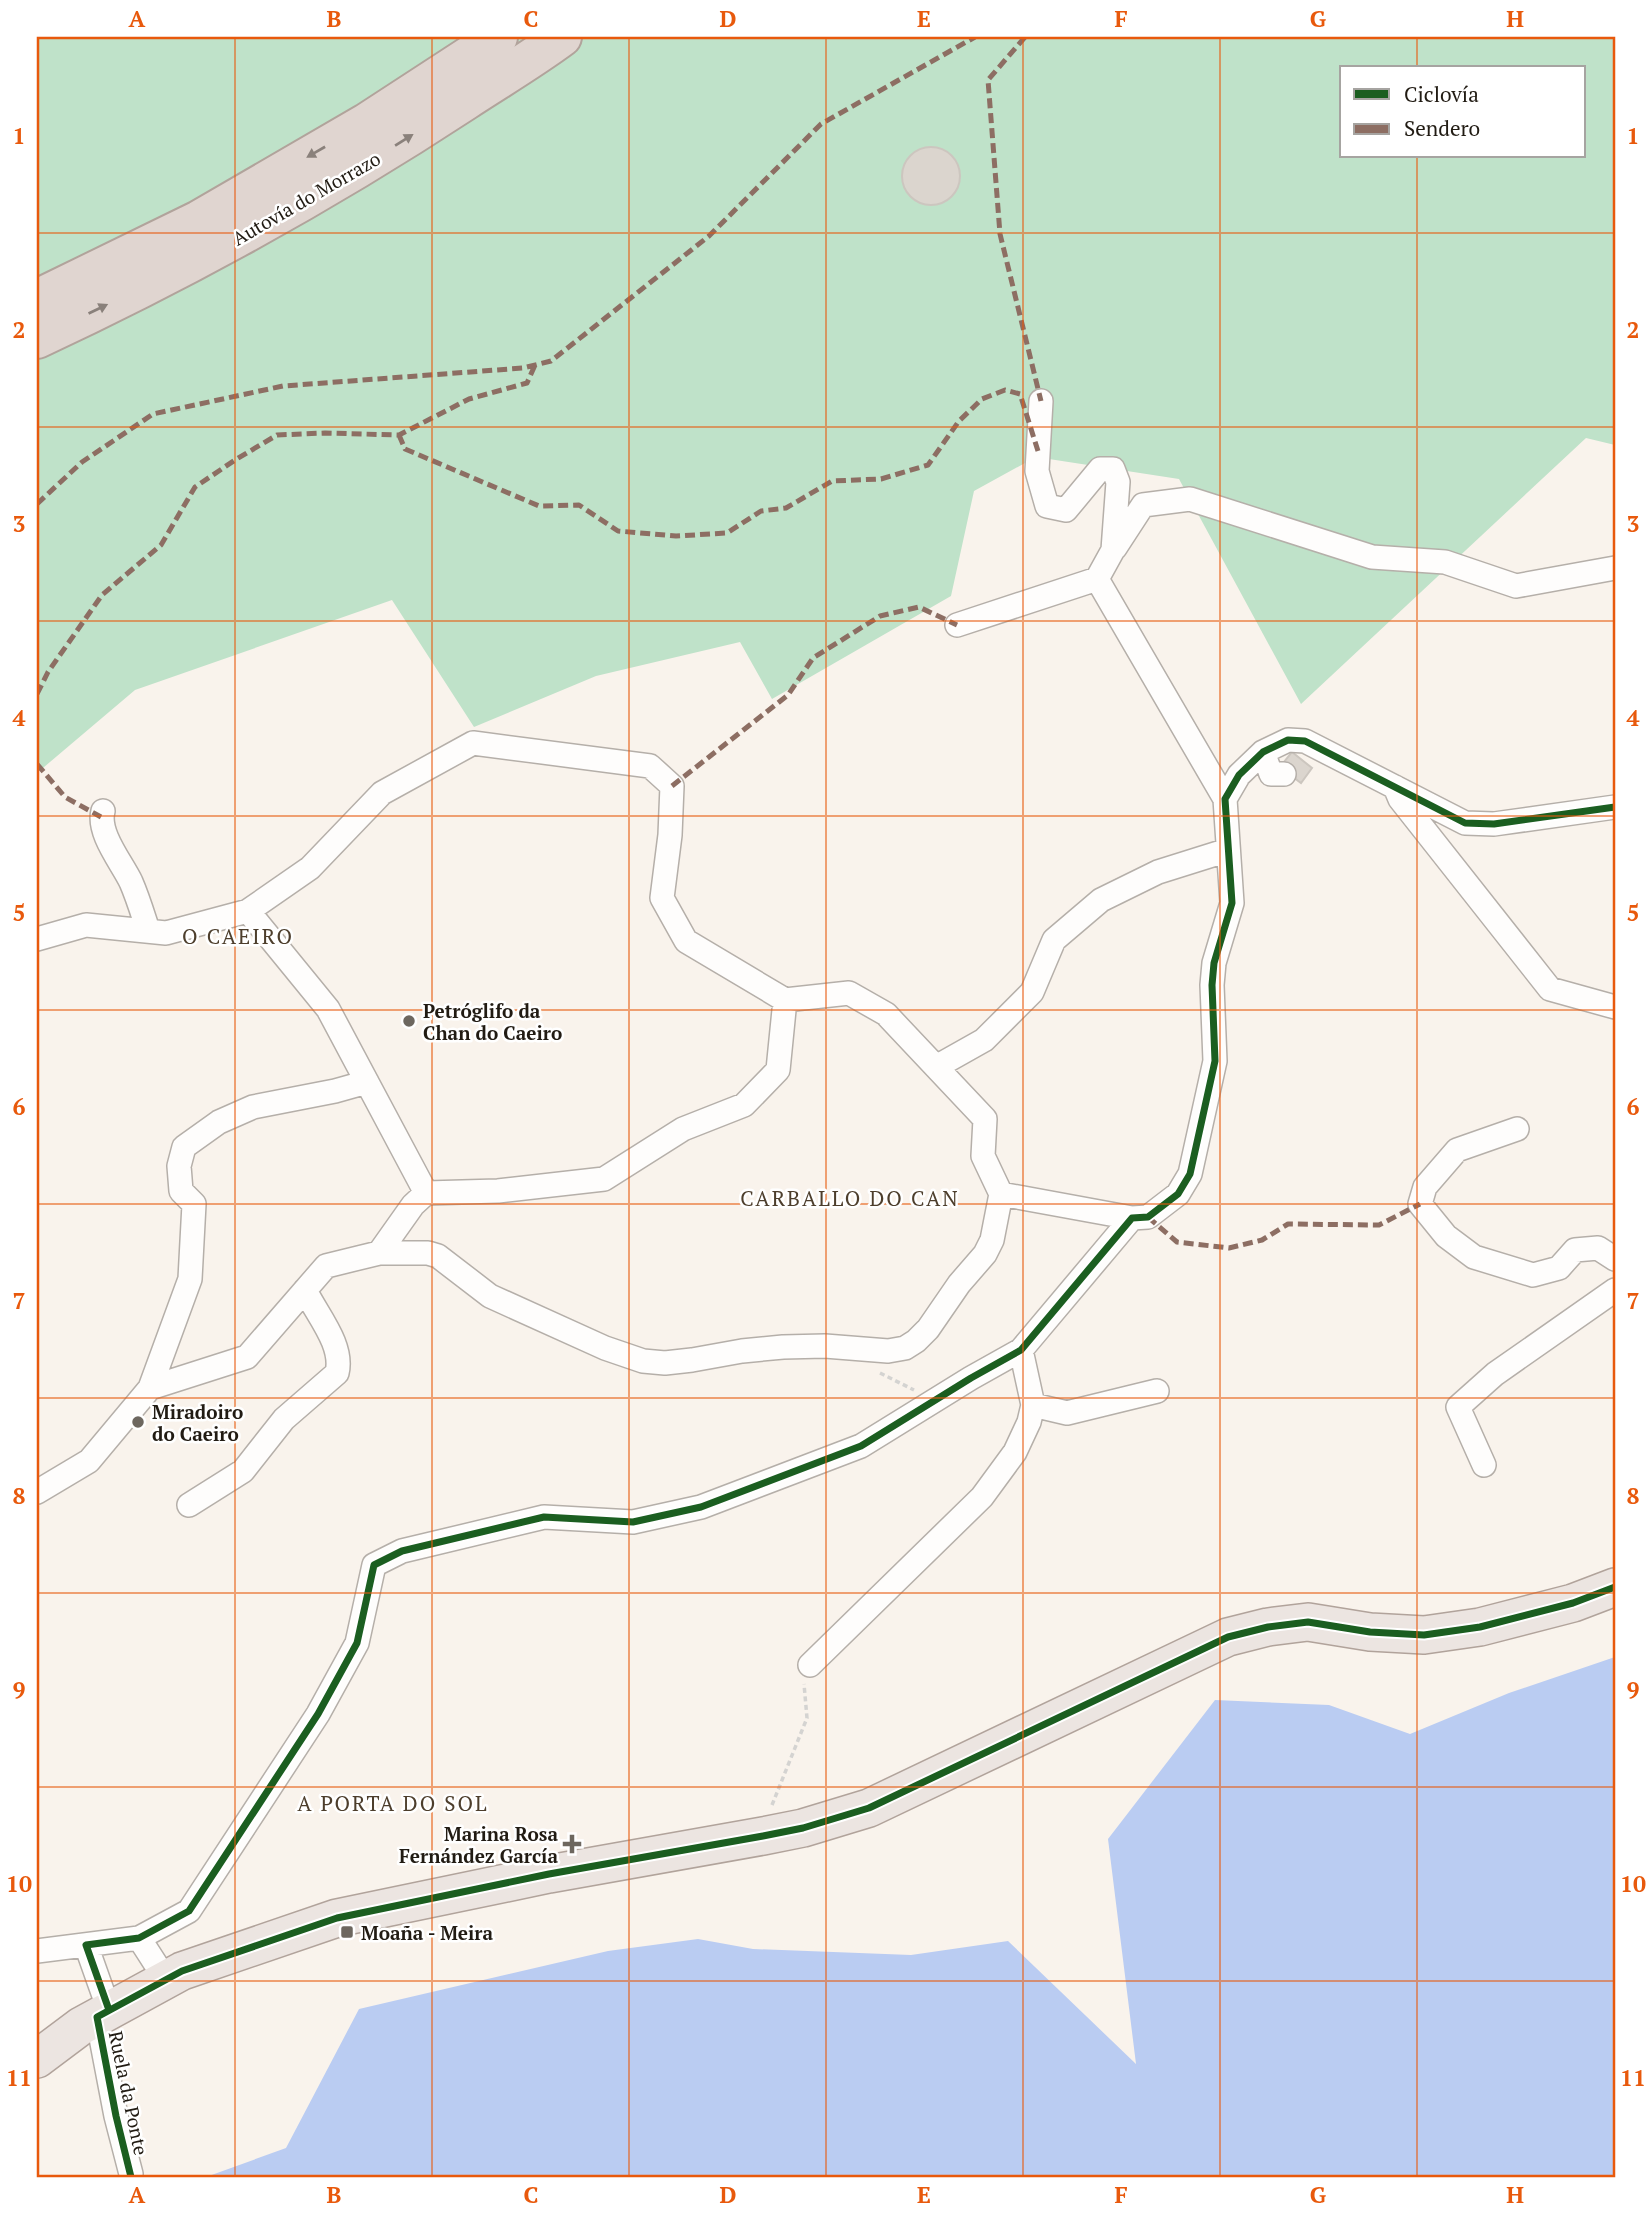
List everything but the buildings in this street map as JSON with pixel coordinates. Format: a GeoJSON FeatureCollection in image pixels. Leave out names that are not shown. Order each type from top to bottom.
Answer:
{"type":"FeatureCollection","features":[{"type":"Feature","properties":{"kind":"highway","name":"Autovía do Morrazo"},"geometry":{"type":"LineString","coordinates":[[37,299],[198,220],[366,122],[498,37]]}},
{"type":"Feature","properties":{"kind":"highway","name":"Autovía do Morrazo"},"geometry":{"type":"LineString","coordinates":[[37,339],[170,275],[306,201],[418,132],[562,37]]}},
{"type":"Feature","properties":{"kind":"main road"},"geometry":{"type":"LineString","coordinates":[[37,2059],[103,2014],[182,1971],[337,1918],[429,1897],[803,1828],[869,1808],[1228,1637],[1268,1626],[1308,1622],[1370,1632],[1424,1635],[1480,1627],[1573,1603],[1615,1587]]}},
{"type":"Feature","properties":{"kind":"street"},"geometry":{"type":"LineString","coordinates":[[1041,401],[1037,471],[1047,506],[1066,510],[1100,469],[1113,469],[1118,482],[1113,550]]}},
{"type":"Feature","properties":{"kind":"street"},"geometry":{"type":"LineString","coordinates":[[957,625],[1097,579],[1143,505],[1190,499],[1372,557],[1445,562],[1516,586],[1615,568]]}},
{"type":"Feature","properties":{"kind":"street"},"geometry":{"type":"LineString","coordinates":[[1001,1194],[1132,1218],[1148,1217],[1178,1194],[1190,1174],[1215,1061],[1212,985],[1214,963],[1231,903],[1225,799],[1097,579]]}},
{"type":"Feature","properties":{"kind":"street"},"geometry":{"type":"LineString","coordinates":[[1225,799],[1239,775],[1263,752],[1288,740],[1305,741],[1465,823],[1493,824],[1615,807]]}},
{"type":"Feature","properties":{"kind":"street"},"geometry":{"type":"LineString","coordinates":[[37,939],[86,925],[166,933],[248,911],[310,869],[382,793],[473,743],[650,766],[672,786],[670,835],[662,898],[686,941],[785,1000],[849,993],[887,1014],[985,1119],[983,1156],[1001,1194],[992,1240],[985,1254],[959,1284],[928,1329],[905,1348],[888,1351],[825,1346],[783,1347],[665,1363],[643,1361],[605,1348],[490,1296],[438,1256],[428,1253],[379,1253],[326,1266],[247,1357],[150,1388]]}},
{"type":"Feature","properties":{"kind":"street"},"geometry":{"type":"LineString","coordinates":[[1263,752],[1271,774],[1284,774]]}},
{"type":"Feature","properties":{"kind":"street"},"geometry":{"type":"LineString","coordinates":[[1395,787],[1400,799],[1550,989],[1615,1007]]}},
{"type":"Feature","properties":{"kind":"street"},"geometry":{"type":"LineString","coordinates":[[103,811],[102,817],[111,847],[131,883],[148,930]]}},
{"type":"Feature","properties":{"kind":"street"},"geometry":{"type":"LineString","coordinates":[[936,1067],[984,1040],[1032,992],[1054,940],[1101,900],[1158,872],[1228,850]]}},
{"type":"Feature","properties":{"kind":"street"},"geometry":{"type":"LineString","coordinates":[[248,911],[328,1009],[426,1193]]}},
{"type":"Feature","properties":{"kind":"street"},"geometry":{"type":"LineString","coordinates":[[379,1253],[413,1205],[426,1193],[498,1191],[604,1178],[683,1129],[744,1105],[778,1070],[785,1000]]}},
{"type":"Feature","properties":{"kind":"street"},"geometry":{"type":"LineString","coordinates":[[37,1492],[89,1461],[150,1388],[190,1279],[194,1205],[181,1191],[179,1166],[184,1147],[219,1122],[253,1107],[367,1082]]}},
{"type":"Feature","properties":{"kind":"street"},"geometry":{"type":"LineString","coordinates":[[1517,1129],[1458,1150],[1424,1187],[1420,1204],[1446,1236],[1474,1257],[1533,1275],[1559,1268],[1575,1250],[1598,1248],[1615,1259]]}},
{"type":"Feature","properties":{"kind":"street"},"geometry":{"type":"LineString","coordinates":[[37,1951],[139,1938],[189,1911],[318,1714],[357,1643],[374,1565],[402,1550],[544,1517],[633,1522],[701,1507],[861,1446],[1021,1350],[1132,1218]]}},
{"type":"Feature","properties":{"kind":"street"},"geometry":{"type":"LineString","coordinates":[[189,1505],[243,1471],[284,1419],[337,1373],[340,1362],[334,1343],[305,1290]]}},
{"type":"Feature","properties":{"kind":"street"},"geometry":{"type":"LineString","coordinates":[[1484,1465],[1458,1407],[1495,1374],[1615,1290]]}},
{"type":"Feature","properties":{"kind":"street"},"geometry":{"type":"LineString","coordinates":[[810,1665],[982,1497],[1015,1452],[1029,1422],[1033,1405],[1021,1350]]}},
{"type":"Feature","properties":{"kind":"street"},"geometry":{"type":"LineString","coordinates":[[1033,1405],[1067,1413],[1157,1391]]}},
{"type":"Feature","properties":{"kind":"street"},"geometry":{"type":"LineString","coordinates":[[139,1938],[166,1980]]}},
{"type":"Feature","properties":{"kind":"street","name":"Ruela da Ponte"},"geometry":{"type":"LineString","coordinates":[[86,1945],[103,2014],[116,2116],[131,2174]]}},
{"type":"Feature","properties":{"kind":"path"},"geometry":{"type":"LineString","coordinates":[[763,1836],[775,1795],[807,1718],[803,1686],[810,1665]]}},
{"type":"Feature","properties":{"kind":"green space"},"geometry":{"type":"Polygon","coordinates":[[[37,37],[1615,37],[1615,445],[1586,438],[1301,704],[1179,479],[1036,457],[974,491],[951,596],[772,699],[740,642],[596,676],[474,727],[392,600],[135,690],[37,773],[37,37]]]}},
{"type":"Feature","properties":{"kind":"water"},"geometry":{"type":"Polygon","coordinates":[[[1615,1657],[1615,2177],[206,2177],[286,2148],[359,2009],[608,1951],[698,1939],[753,1949],[911,1955],[1008,1941],[1136,2064],[1108,1839],[1215,1700],[1329,1705],[1410,1734],[1509,1693],[1615,1657]]]}},
{"type":"Feature","properties":{"kind":"marked path"},"geometry":{"type":"LineString","coordinates":[[37,504],[82,462],[153,414],[283,386],[523,368],[551,361],[709,236],[821,124],[975,37]]}},
{"type":"Feature","properties":{"kind":"marked path"},"geometry":{"type":"LineString","coordinates":[[1025,37],[988,80],[1000,234],[1041,401]]}},
{"type":"Feature","properties":{"kind":"marked path"},"geometry":{"type":"LineString","coordinates":[[37,694],[48,672],[102,595],[161,545],[195,487],[235,460],[277,435],[399,435],[469,399],[527,383],[535,365]]}},
{"type":"Feature","properties":{"kind":"marked path"},"geometry":{"type":"LineString","coordinates":[[399,435],[405,449],[539,506],[579,505],[618,531],[676,536],[727,533],[761,511],[786,508],[832,481],[881,479],[928,465],[959,421],[982,399],[1005,390],[1020,394],[1038,451]]}},
{"type":"Feature","properties":{"kind":"marked path"},"geometry":{"type":"LineString","coordinates":[[672,786],[788,695],[813,658],[880,616],[919,607],[957,625]]}},
{"type":"Feature","properties":{"kind":"marked path"},"geometry":{"type":"LineString","coordinates":[[37,764],[65,797],[101,817]]}},
{"type":"Feature","properties":{"kind":"marked path"},"geometry":{"type":"LineString","coordinates":[[1148,1217],[1177,1242],[1229,1248],[1262,1240],[1288,1224],[1379,1225],[1420,1204]]}},
{"type":"Feature","properties":{"kind":"cycle path"},"geometry":{"type":"LineString","coordinates":[[109,2010],[86,1945],[139,1938],[189,1911],[318,1714],[357,1643],[374,1565],[402,1551],[544,1517],[633,1522],[701,1507],[861,1446],[1021,1350],[1132,1218],[1148,1217],[1178,1194],[1190,1174],[1215,1061],[1212,985],[1214,963],[1232,903],[1225,799],[1239,775],[1263,752],[1288,740],[1305,741],[1465,823],[1494,824],[1615,807]]}},
{"type":"Feature","properties":{"kind":"cycle path"},"geometry":{"type":"LineString","coordinates":[[131,2177],[97,2017],[182,1971],[337,1918],[549,1874],[803,1828],[869,1808],[1228,1637],[1268,1627],[1308,1622],[1370,1632],[1424,1635],[1480,1627],[1573,1603],[1615,1587]]}},
{"type":"Feature","properties":{"kind":"place","name":"Petróglifo da Chan do Caeiro"},"geometry":{"type":"Point","coordinates":[409,1021]}},
{"type":"Feature","properties":{"kind":"place","name":"Miradoiro do Caeiro"},"geometry":{"type":"Point","coordinates":[138,1422]}},
{"type":"Feature","properties":{"kind":"place","name":"Marina Rosa Fernández García"},"geometry":{"type":"Point","coordinates":[572,1844]}},
{"type":"Feature","properties":{"kind":"place","name":"Moaña - Meira"},"geometry":{"type":"Point","coordinates":[347,1932]}},
{"type":"Feature","properties":{"kind":"district","name":"O CAEIRO"},"geometry":{"type":"Point","coordinates":[238,936]}},
{"type":"Feature","properties":{"kind":"district","name":"CARBALLO DO CAN"},"geometry":{"type":"Point","coordinates":[850,1198]}},
{"type":"Feature","properties":{"kind":"district","name":"A PORTA DO SOL"},"geometry":{"type":"Point","coordinates":[393,1803]}}]}
